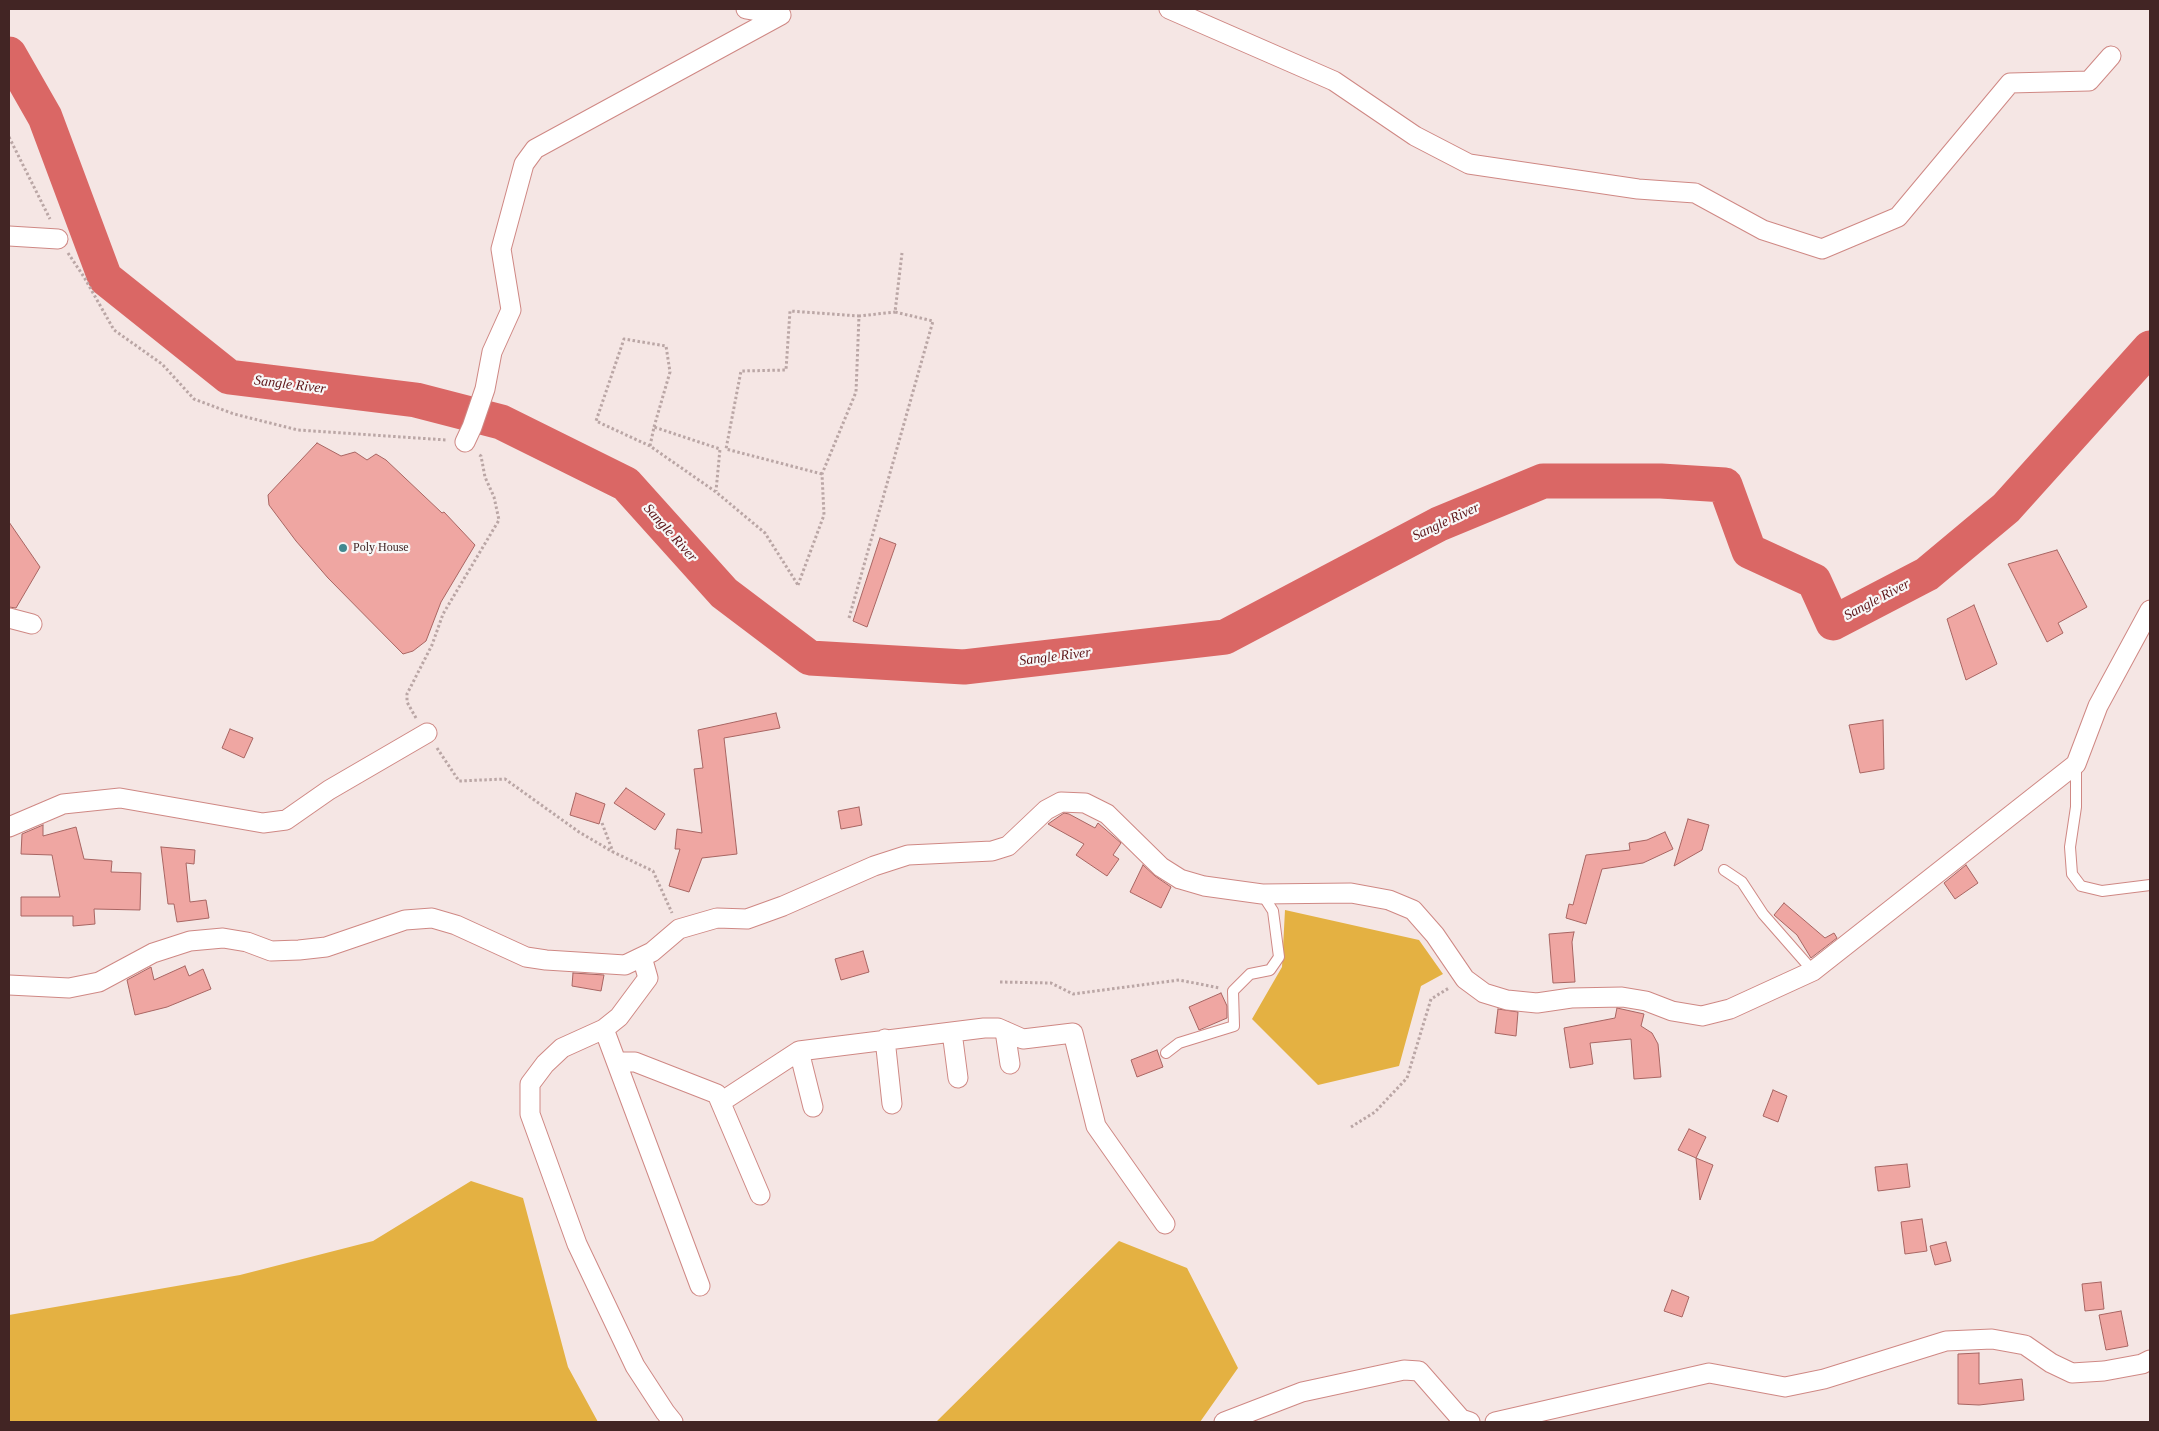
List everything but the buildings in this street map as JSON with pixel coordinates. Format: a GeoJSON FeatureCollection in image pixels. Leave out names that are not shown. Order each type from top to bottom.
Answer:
{"type":"FeatureCollection","features":[{"type":"Feature","properties":{"kind":"street"},"geometry":{"type":"LineString","coordinates":[[468,434],[485,389],[492,352],[511,310],[501,248],[524,164],[535,149],[781,15],[746,9]]}},
{"type":"Feature","properties":{"kind":"street"},"geometry":{"type":"LineString","coordinates":[[1169,9],[1334,81],[1415,136],[1469,164],[1638,189],[1695,193],[1763,230],[1822,249],[1898,217],[2010,83],[2089,81],[2111,56]]}},
{"type":"Feature","properties":{"kind":"street"},"geometry":{"type":"LineString","coordinates":[[9,236],[58,239]]}},
{"type":"Feature","properties":{"kind":"street"},"geometry":{"type":"LineString","coordinates":[[9,985],[69,988],[99,982],[153,953],[190,942],[223,938],[247,942],[271,951],[326,948],[405,920],[432,918],[456,925],[526,957],[625,965],[652,952],[679,929],[716,918],[756,916],[874,866],[908,855],[992,851],[1008,846],[1046,810],[1061,802],[1085,803],[1107,814],[1161,867],[1180,879],[1204,886],[1262,894],[1351,893],[1389,900],[1413,910],[1434,935],[1465,979],[1484,993],[1507,1000],[1537,1003],[1571,998],[1622,997],[1646,1001],[1672,1012],[1702,1016],[1730,1009],[1813,971],[2076,764],[2098,706],[2150,610]]}},
{"type":"Feature","properties":{"kind":"street"},"geometry":{"type":"LineString","coordinates":[[9,618],[32,624]]}},
{"type":"Feature","properties":{"kind":"street"},"geometry":{"type":"LineString","coordinates":[[9,826],[63,804],[120,798],[263,823],[286,820],[329,790],[426,733]]}},
{"type":"Feature","properties":{"kind":"street"},"geometry":{"type":"LineString","coordinates":[[642,957],[648,978],[619,1017],[604,1029],[562,1048],[545,1064],[530,1084],[530,1114],[577,1244],[635,1366],[665,1412],[674,1422]]}},
{"type":"Feature","properties":{"kind":"street"},"geometry":{"type":"LineString","coordinates":[[721,1102],[799,1051],[885,1039],[998,1028],[1024,1039],[1072,1033],[1096,1126],[1165,1224]]}},
{"type":"Feature","properties":{"kind":"street"},"geometry":{"type":"LineString","coordinates":[[604,1029],[618,1062],[700,1286]]}},
{"type":"Feature","properties":{"kind":"street"},"geometry":{"type":"LineString","coordinates":[[952,1032],[958,1078]]}},
{"type":"Feature","properties":{"kind":"street"},"geometry":{"type":"LineString","coordinates":[[1005,1032],[1010,1064]]}},
{"type":"Feature","properties":{"kind":"street"},"geometry":{"type":"LineString","coordinates":[[885,1039],[892,1104]]}},
{"type":"Feature","properties":{"kind":"street"},"geometry":{"type":"LineString","coordinates":[[799,1051],[813,1107]]}},
{"type":"Feature","properties":{"kind":"street"},"geometry":{"type":"LineString","coordinates":[[618,1062],[635,1062],[717,1094],[760,1195]]}},
{"type":"Feature","properties":{"kind":"street"},"geometry":{"type":"LineString","coordinates":[[1495,1422],[1709,1373],[1785,1387],[1824,1380],[1946,1341],[1992,1339],[2025,1345],[2051,1363],[2072,1373],[2104,1371],[2142,1364],[2150,1360]]}},
{"type":"Feature","properties":{"kind":"street"},"geometry":{"type":"LineString","coordinates":[[1224,1422],[1302,1392],[1404,1370],[1419,1371],[1461,1419],[1470,1422]]}},
{"type":"Feature","properties":{"kind":"lane"},"geometry":{"type":"LineString","coordinates":[[2076,764],[2076,807],[2070,847],[2072,874],[2081,886],[2102,891],[2150,885]]}},
{"type":"Feature","properties":{"kind":"lane"},"geometry":{"type":"LineString","coordinates":[[1724,870],[1742,882],[1763,914],[1813,971]]}},
{"type":"Feature","properties":{"kind":"lane"},"geometry":{"type":"LineString","coordinates":[[1166,1053],[1179,1042],[1234,1026],[1233,991],[1250,974],[1270,970],[1278,957],[1273,911],[1262,894]]}},
{"type":"Feature","properties":{"kind":"path"},"geometry":{"type":"LineString","coordinates":[[9,137],[43,202],[58,239],[84,277],[114,330],[162,364],[194,399],[234,414],[298,430],[388,435],[468,434],[481,456],[485,477],[494,497],[499,520],[443,614],[432,646],[407,694],[407,702],[459,781],[505,779],[579,832],[613,852],[654,871],[679,929]]}},
{"type":"Feature","properties":{"kind":"path"},"geometry":{"type":"LineString","coordinates":[[895,312],[902,253]]}},
{"type":"Feature","properties":{"kind":"path"},"geometry":{"type":"LineString","coordinates":[[822,474],[726,449],[741,371],[786,370],[790,311],[859,316],[895,312],[933,321],[849,618]]}},
{"type":"Feature","properties":{"kind":"path"},"geometry":{"type":"LineString","coordinates":[[650,446],[670,372],[666,346],[624,339],[596,421],[650,446],[716,492],[766,533],[798,585],[824,515],[822,474],[856,392],[859,316]]}},
{"type":"Feature","properties":{"kind":"path"},"geometry":{"type":"LineString","coordinates":[[654,427],[720,449],[716,492]]}},
{"type":"Feature","properties":{"kind":"path"},"geometry":{"type":"LineString","coordinates":[[602,823],[613,852]]}},
{"type":"Feature","properties":{"kind":"path"},"geometry":{"type":"LineString","coordinates":[[1351,1126],[1375,1112],[1407,1078],[1431,999],[1465,979]]}},
{"type":"Feature","properties":{"kind":"path"},"geometry":{"type":"LineString","coordinates":[[1000,982],[1051,983],[1073,994],[1179,980],[1233,991]]}},
{"type":"Feature","properties":{"kind":"shaded area"},"geometry":{"type":"Polygon","coordinates":[[[1285,910],[1419,940],[1443,974],[1421,986],[1399,1066],[1318,1085],[1252,1019],[1282,967],[1285,910]]]}},
{"type":"Feature","properties":{"kind":"shaded area"},"geometry":{"type":"Polygon","coordinates":[[[471,1181],[523,1198],[568,1367],[598,1422],[9,1422],[9,1315],[240,1275],[373,1241],[471,1181]]]}},
{"type":"Feature","properties":{"kind":"shaded area"},"geometry":{"type":"Polygon","coordinates":[[[1119,1241],[1187,1268],[1238,1368],[1200,1422],[936,1422],[1119,1241]]]}},
{"type":"Feature","properties":{"kind":"waterway","name":"Sangle River"},"geometry":{"type":"LineString","coordinates":[[9,54],[45,117],[105,278],[229,377],[416,400],[501,422],[626,484],[724,593],[810,658],[964,667],[1225,637],[1439,524],[1543,481],[1661,481],[1725,485],[1749,551],[1814,581],[1833,623],[1927,574],[2006,508],[2150,348]]}},
{"type":"Feature","properties":{"kind":"place","name":"Poly House"},"geometry":{"type":"Point","coordinates":[343,548]}}]}
